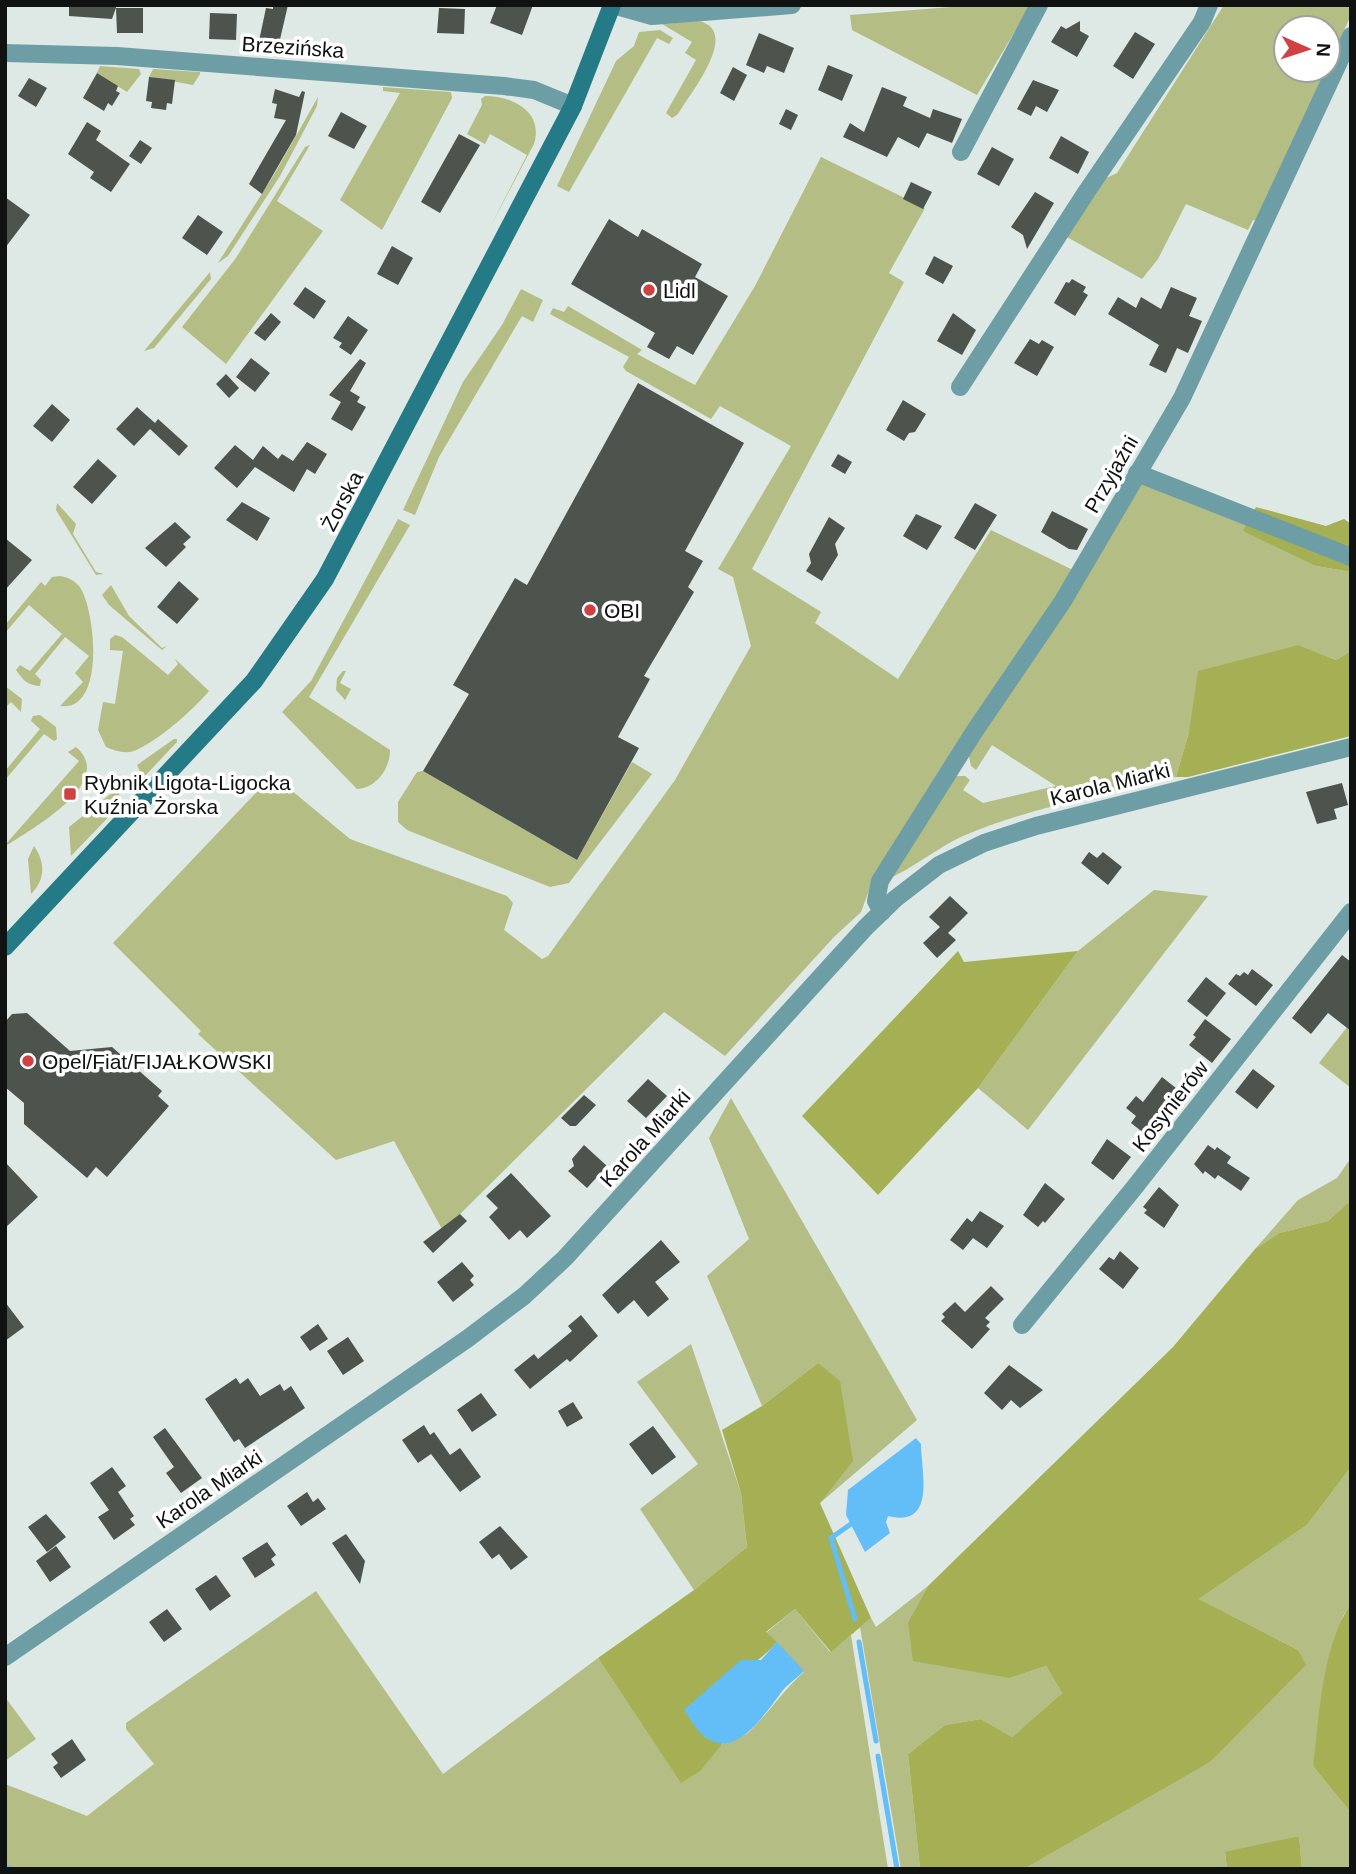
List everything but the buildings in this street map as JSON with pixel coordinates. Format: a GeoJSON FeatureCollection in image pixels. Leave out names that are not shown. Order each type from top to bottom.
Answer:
{"type":"FeatureCollection","features":[{"type":"Feature","properties":{"kind":"main road","name":"Żorska"},"geometry":{"type":"LineString","coordinates":[[5,947],[230,708],[300,618],[355,526],[573,106],[612,5]]}},
{"type":"Feature","properties":{"kind":"street"},"geometry":{"type":"LineString","coordinates":[[612,5],[652,16],[792,5]]}},
{"type":"Feature","properties":{"kind":"street"},"geometry":{"type":"LineString","coordinates":[[961,152],[1039,5]]}},
{"type":"Feature","properties":{"kind":"street"},"geometry":{"type":"LineString","coordinates":[[960,387],[1087,191],[1202,22],[1209,5]]}},
{"type":"Feature","properties":{"kind":"street","name":"Przyjaźni"},"geometry":{"type":"LineString","coordinates":[[882,912],[876,898],[880,881],[974,732],[1063,601],[1197,367],[1351,36]]}},
{"type":"Feature","properties":{"kind":"street","name":"Brzezińska"},"geometry":{"type":"LineString","coordinates":[[5,53],[117,56],[504,86],[534,90],[573,106]]}},
{"type":"Feature","properties":{"kind":"street"},"geometry":{"type":"LineString","coordinates":[[1137,473],[1351,557]]}},
{"type":"Feature","properties":{"kind":"street","name":"Karola Miarki"},"geometry":{"type":"LineString","coordinates":[[5,1657],[467,1339],[531,1290],[604,1217],[882,912],[939,865],[1000,837],[1351,747]]}},
{"type":"Feature","properties":{"kind":"street","name":"Kosynierów"},"geometry":{"type":"LineString","coordinates":[[1021,1325],[1117,1209],[1351,912]]}},
{"type":"Feature","properties":{"kind":"green space"},"geometry":{"type":"Polygon","coordinates":[[[977,5],[1030,6],[977,95],[852,30],[850,15],[977,5]]]}},
{"type":"Feature","properties":{"kind":"green space"},"geometry":{"type":"Polygon","coordinates":[[[1224,5],[1351,5],[1351,15],[1342,35],[1342,14],[1272,14],[1272,84],[1320,84],[1257,221],[1253,220],[1248,230],[1186,204],[1158,259],[1142,279],[1067,237],[1102,180],[1117,173],[1224,5]]]}},
{"type":"Feature","properties":{"kind":"green space"},"geometry":{"type":"Polygon","coordinates":[[[699,21],[711,27],[715,37],[714,49],[701,78],[678,114],[672,118],[666,113],[696,60],[685,53],[692,42],[662,24],[699,21]]]}},
{"type":"Feature","properties":{"kind":"green space"},"geometry":{"type":"Polygon","coordinates":[[[660,30],[673,38],[669,44],[657,38],[569,192],[557,186],[616,61],[634,46],[639,32],[660,30]]]}},
{"type":"Feature","properties":{"kind":"green space"},"geometry":{"type":"Polygon","coordinates":[[[100,66],[139,69],[141,74],[127,92],[97,73],[100,66]]]}},
{"type":"Feature","properties":{"kind":"green space"},"geometry":{"type":"Polygon","coordinates":[[[153,69],[200,74],[193,85],[149,77],[153,69]]]}},
{"type":"Feature","properties":{"kind":"green space"},"geometry":{"type":"Polygon","coordinates":[[[383,87],[451,92],[452,98],[382,230],[340,200],[400,93],[383,91],[383,87]]]}},
{"type":"Feature","properties":{"kind":"green space"},"geometry":{"type":"Polygon","coordinates":[[[485,96],[515,102],[530,114],[536,132],[534,144],[488,231],[527,155],[490,134],[485,144],[467,134],[482,105],[481,99],[485,96]]]}},
{"type":"Feature","properties":{"kind":"green space"},"geometry":{"type":"Polygon","coordinates":[[[318,97],[317,106],[280,176],[228,256],[218,263],[275,173],[318,97]]]}},
{"type":"Feature","properties":{"kind":"green space"},"geometry":{"type":"Polygon","coordinates":[[[310,145],[277,201],[323,231],[226,364],[182,327],[236,258],[305,147],[310,145]]]}},
{"type":"Feature","properties":{"kind":"green space"},"geometry":{"type":"Polygon","coordinates":[[[821,157],[925,208],[889,273],[904,282],[752,569],[821,612],[815,623],[898,679],[991,530],[1075,571],[871,885],[861,912],[834,937],[725,1056],[664,1012],[443,1231],[394,1141],[336,1160],[198,1034],[201,1031],[113,943],[273,775],[350,839],[507,896],[513,903],[504,930],[542,959],[548,956],[675,780],[751,646],[733,577],[718,569],[791,446],[720,406],[711,419],[626,371],[623,367],[629,357],[550,314],[553,308],[564,312],[568,306],[642,350],[637,354],[695,385],[755,286],[821,157]]]}},
{"type":"Feature","properties":{"kind":"green space"},"geometry":{"type":"Polygon","coordinates":[[[210,272],[211,279],[154,348],[144,351],[210,272]]]}},
{"type":"Feature","properties":{"kind":"green space"},"geometry":{"type":"Polygon","coordinates":[[[521,289],[543,300],[533,322],[522,316],[439,457],[415,515],[403,510],[463,382],[502,325],[521,289]]]}},
{"type":"Feature","properties":{"kind":"green space"},"geometry":{"type":"Polygon","coordinates":[[[1151,483],[1248,521],[1316,566],[1351,572],[1351,651],[1336,660],[1299,645],[1189,732],[1176,777],[1041,809],[989,826],[953,841],[888,879],[954,776],[965,776],[970,780],[963,790],[983,803],[1056,786],[992,745],[976,770],[971,766],[968,752],[1141,485],[1151,483]]]}},
{"type":"Feature","properties":{"kind":"green space"},"geometry":{"type":"Polygon","coordinates":[[[57,503],[76,524],[73,534],[96,572],[104,574],[96,575],[56,510],[57,503]]]}},
{"type":"Feature","properties":{"kind":"green space"},"geometry":{"type":"Polygon","coordinates":[[[1256,507],[1326,526],[1344,519],[1351,524],[1351,572],[1316,566],[1243,531],[1256,507]]]}},
{"type":"Feature","properties":{"kind":"green space"},"geometry":{"type":"Polygon","coordinates":[[[398,519],[410,525],[309,697],[390,750],[388,764],[381,776],[370,785],[357,789],[282,712],[311,681],[398,519]]]}},
{"type":"Feature","properties":{"kind":"green space"},"geometry":{"type":"Polygon","coordinates":[[[60,576],[75,582],[85,597],[93,656],[91,676],[85,693],[75,703],[60,706],[83,682],[75,673],[89,656],[65,637],[35,674],[41,680],[40,686],[29,683],[16,670],[20,665],[30,671],[62,634],[29,605],[5,633],[5,625],[41,582],[45,586],[52,577],[60,576]]]}},
{"type":"Feature","properties":{"kind":"green space"},"geometry":{"type":"Polygon","coordinates":[[[111,585],[129,616],[162,648],[167,646],[162,650],[109,605],[102,595],[111,585]]]}},
{"type":"Feature","properties":{"kind":"green space"},"geometry":{"type":"Polygon","coordinates":[[[115,635],[122,637],[168,675],[178,664],[174,658],[209,691],[164,733],[131,752],[120,752],[106,747],[98,730],[103,702],[115,704],[123,651],[110,650],[110,639],[115,635]]]}},
{"type":"Feature","properties":{"kind":"green space"},"geometry":{"type":"Polygon","coordinates":[[[1299,645],[1336,660],[1351,651],[1351,736],[1188,777],[1176,777],[1189,732],[1198,671],[1299,645]]]}},
{"type":"Feature","properties":{"kind":"green space"},"geometry":{"type":"Polygon","coordinates":[[[346,671],[340,683],[351,689],[345,700],[336,690],[337,678],[346,671]]]}},
{"type":"Feature","properties":{"kind":"green space"},"geometry":{"type":"Polygon","coordinates":[[[5,686],[22,699],[21,712],[11,702],[5,708],[5,686]]]}},
{"type":"Feature","properties":{"kind":"green space"},"geometry":{"type":"Polygon","coordinates":[[[40,715],[56,727],[57,739],[54,741],[44,734],[5,780],[5,771],[40,729],[31,721],[33,716],[40,715]]]}},
{"type":"Feature","properties":{"kind":"green space"},"geometry":{"type":"Polygon","coordinates":[[[177,739],[177,742],[143,778],[137,765],[177,739]]]}},
{"type":"Feature","properties":{"kind":"green space"},"geometry":{"type":"Polygon","coordinates":[[[76,747],[86,760],[86,774],[79,788],[52,815],[5,845],[79,761],[68,752],[76,747]]]}},
{"type":"Feature","properties":{"kind":"green space"},"geometry":{"type":"Polygon","coordinates":[[[632,762],[652,774],[569,883],[550,887],[407,830],[398,822],[398,802],[417,772],[423,771],[577,860],[632,762]]]}},
{"type":"Feature","properties":{"kind":"green space"},"geometry":{"type":"Polygon","coordinates":[[[118,788],[121,804],[71,856],[69,827],[118,788]]]}},
{"type":"Feature","properties":{"kind":"green space"},"geometry":{"type":"Polygon","coordinates":[[[34,846],[41,859],[42,871],[39,883],[31,894],[28,859],[34,846]]]}},
{"type":"Feature","properties":{"kind":"green space"},"geometry":{"type":"Polygon","coordinates":[[[1154,890],[1208,896],[1028,1130],[978,1088],[1078,951],[1154,890]]]}},
{"type":"Feature","properties":{"kind":"green space"},"geometry":{"type":"Polygon","coordinates":[[[958,951],[964,962],[1078,951],[978,1088],[878,1195],[802,1116],[958,951]]]}},
{"type":"Feature","properties":{"kind":"green space"},"geometry":{"type":"Polygon","coordinates":[[[1351,1022],[1351,1088],[1319,1063],[1351,1022]]]}},
{"type":"Feature","properties":{"kind":"green space"},"geometry":{"type":"Polygon","coordinates":[[[731,1098],[917,1420],[820,1503],[818,1363],[762,1406],[707,1276],[749,1239],[709,1138],[731,1098]]]}},
{"type":"Feature","properties":{"kind":"green space"},"geometry":{"type":"Polygon","coordinates":[[[1351,1158],[1351,1200],[1328,1221],[1279,1233],[1255,1249],[1298,1200],[1337,1178],[1351,1158]]]}},
{"type":"Feature","properties":{"kind":"green space"},"geometry":{"type":"Polygon","coordinates":[[[1351,1200],[1351,1467],[1307,1525],[1199,1599],[1298,1650],[1306,1665],[1209,1763],[1024,1869],[920,1869],[908,1754],[945,1725],[981,1719],[1012,1737],[1062,1693],[1046,1666],[1010,1678],[913,1661],[908,1622],[928,1586],[1173,1347],[1255,1249],[1279,1233],[1328,1221],[1351,1200]]]}},
{"type":"Feature","properties":{"kind":"green space"},"geometry":{"type":"Polygon","coordinates":[[[691,1344],[741,1493],[747,1547],[694,1590],[640,1509],[698,1464],[637,1382],[691,1344]]]}},
{"type":"Feature","properties":{"kind":"green space"},"geometry":{"type":"Polygon","coordinates":[[[818,1363],[840,1381],[853,1461],[820,1503],[871,1618],[831,1652],[795,1609],[766,1632],[777,1642],[767,1652],[685,1710],[705,1737],[723,1743],[700,1771],[681,1783],[598,1658],[694,1590],[747,1547],[741,1493],[722,1430],[762,1406],[818,1363]]]}},
{"type":"Feature","properties":{"kind":"green space"},"geometry":{"type":"Polygon","coordinates":[[[1351,1467],[1351,1603],[1343,1616],[1313,1766],[1351,1813],[1351,1869],[1302,1869],[1299,1836],[1225,1853],[1227,1869],[1024,1869],[1209,1763],[1298,1650],[1199,1599],[1307,1525],[1351,1467]]]}},
{"type":"Feature","properties":{"kind":"green space"},"geometry":{"type":"Polygon","coordinates":[[[928,1586],[908,1622],[1010,1678],[1046,1666],[1062,1693],[1012,1737],[981,1719],[945,1725],[908,1754],[920,1869],[901,1869],[860,1627],[871,1618],[876,1627],[928,1586]]]}},
{"type":"Feature","properties":{"kind":"green space"},"geometry":{"type":"Polygon","coordinates":[[[316,1591],[443,1774],[598,1658],[681,1782],[723,1743],[749,1732],[804,1672],[766,1633],[795,1609],[830,1652],[851,1635],[888,1869],[14,1869],[5,1864],[5,1784],[87,1816],[154,1764],[126,1729],[126,1723],[316,1591]]]}},
{"type":"Feature","properties":{"kind":"green space"},"geometry":{"type":"Polygon","coordinates":[[[1351,1603],[1351,1813],[1313,1766],[1323,1682],[1333,1641],[1351,1603]]]}},
{"type":"Feature","properties":{"kind":"green space"},"geometry":{"type":"Polygon","coordinates":[[[5,1697],[36,1739],[5,1761],[5,1697]]]}},
{"type":"Feature","properties":{"kind":"green space"},"geometry":{"type":"Polygon","coordinates":[[[1299,1836],[1302,1869],[1227,1869],[1225,1852],[1299,1836]]]}},
{"type":"Feature","properties":{"kind":"water"},"geometry":{"type":"Polygon","coordinates":[[[916,1438],[921,1444],[923,1468],[923,1495],[920,1506],[914,1514],[903,1517],[888,1516],[886,1522],[890,1533],[865,1552],[846,1515],[848,1490],[916,1438]]]}},
{"type":"Feature","properties":{"kind":"water"},"geometry":{"type":"Polygon","coordinates":[[[777,1642],[804,1671],[782,1691],[748,1732],[726,1743],[715,1742],[704,1736],[684,1710],[741,1660],[761,1660],[777,1642]]]}},
{"type":"Feature","properties":{"kind":"waterway"},"geometry":{"type":"LineString","coordinates":[[851,1524],[831,1538],[855,1619]]}},
{"type":"Feature","properties":{"kind":"waterway"},"geometry":{"type":"LineString","coordinates":[[859,1642],[876,1741]]}},
{"type":"Feature","properties":{"kind":"waterway"},"geometry":{"type":"LineString","coordinates":[[878,1756],[897,1869]]}},
{"type":"Feature","properties":{"kind":"waterway"},"geometry":{"type":"LineString","coordinates":[[5,1866],[11,1869]]}},
{"type":"Feature","properties":{"kind":"place","name":"Lidl"},"geometry":{"type":"Point","coordinates":[649,290]}},
{"type":"Feature","properties":{"kind":"place","name":"OBI"},"geometry":{"type":"Point","coordinates":[590,610]}},
{"type":"Feature","properties":{"kind":"place","name":"Rybnik Ligota-Ligocka Kuźnia Żorska"},"geometry":{"type":"Point","coordinates":[70,794]}},
{"type":"Feature","properties":{"kind":"place","name":"Opel/Fiat/FIJAŁKOWSKI"},"geometry":{"type":"Point","coordinates":[28,1061]}}]}
